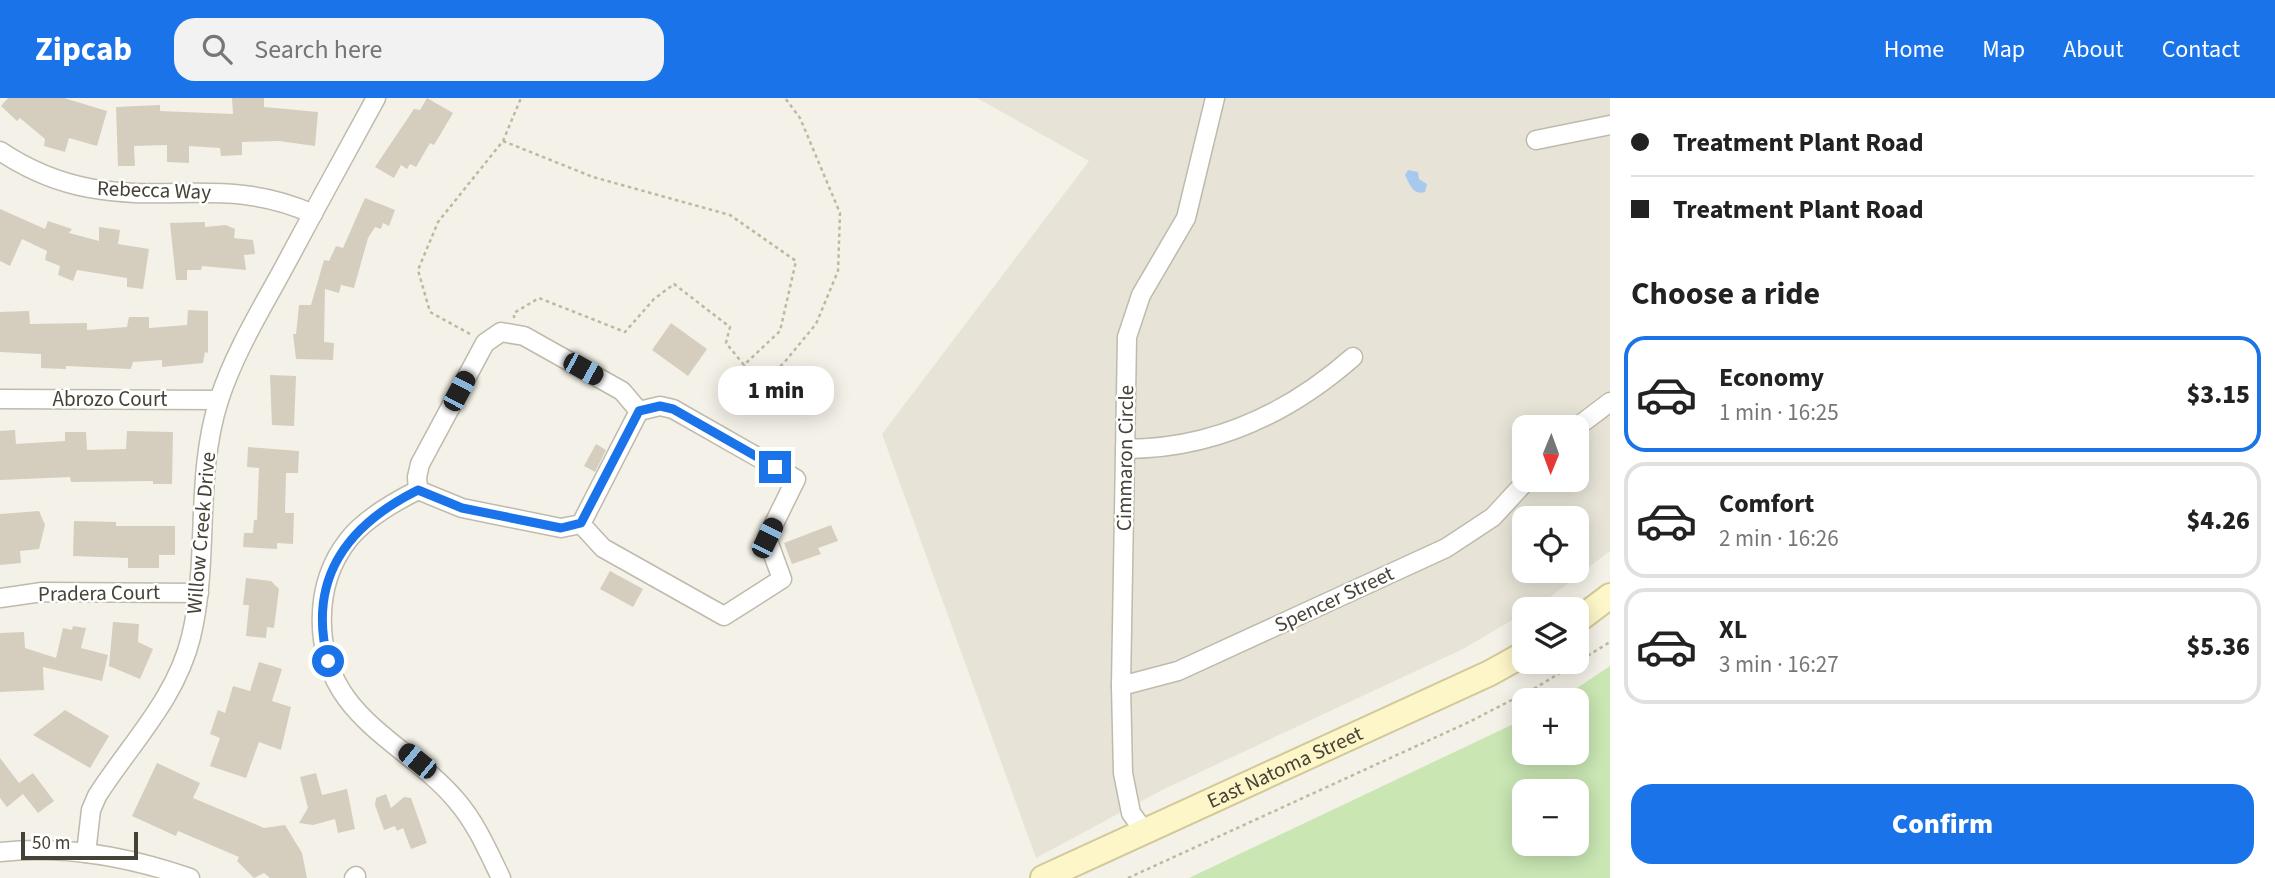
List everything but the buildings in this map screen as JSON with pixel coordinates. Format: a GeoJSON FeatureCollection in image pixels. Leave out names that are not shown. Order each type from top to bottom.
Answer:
{"type":"FeatureCollection","features":[{"type":"Feature","properties":{"kind":"main road"},"geometry":{"type":"LineString","coordinates":[[1589,612],[1610,596]]}},
{"type":"Feature","properties":{"kind":"main road","name":"East Natoma Street"},"geometry":{"type":"LineString","coordinates":[[1043,878],[1512,661]]}},
{"type":"Feature","properties":{"kind":"street","name":"Willow Creek Drive"},"geometry":{"type":"LineString","coordinates":[[86,853],[91,810],[97,796],[158,711],[183,664],[199,593],[205,464],[219,400],[244,340],[376,98]]}},
{"type":"Feature","properties":{"kind":"street","name":"Cimmaron Circle"},"geometry":{"type":"LineString","coordinates":[[1144,831],[1131,813],[1125,792],[1121,686],[1130,325],[1141,295],[1186,218],[1215,98]]}},
{"type":"Feature","properties":{"kind":"street"},"geometry":{"type":"LineString","coordinates":[[1536,140],[1610,125]]}},
{"type":"Feature","properties":{"kind":"street","name":"Rebecca Way"},"geometry":{"type":"LineString","coordinates":[[0,151],[37,172],[91,188],[242,192],[278,200],[313,214]]}},
{"type":"Feature","properties":{"kind":"street"},"geometry":{"type":"LineString","coordinates":[[418,490],[421,464],[485,343],[501,332],[513,332],[622,391],[639,411]]}},
{"type":"Feature","properties":{"kind":"street"},"geometry":{"type":"LineString","coordinates":[[1125,449],[1187,444],[1241,429],[1301,399],[1353,357]]}},
{"type":"Feature","properties":{"kind":"street","name":"Abrozo Court"},"geometry":{"type":"LineString","coordinates":[[0,399],[219,400]]}},
{"type":"Feature","properties":{"kind":"street"},"geometry":{"type":"LineString","coordinates":[[1589,418],[1610,402]]}},
{"type":"Feature","properties":{"kind":"street"},"geometry":{"type":"LineString","coordinates":[[418,490],[462,508],[561,528],[581,523],[639,411],[660,406],[673,409],[796,479],[767,538],[782,579],[724,616],[603,548],[581,523]]}},
{"type":"Feature","properties":{"kind":"street"},"geometry":{"type":"LineString","coordinates":[[418,490],[365,524],[340,553],[323,601],[323,645],[347,700],[365,719],[434,775],[458,802],[479,832],[501,878]]}},
{"type":"Feature","properties":{"kind":"street","name":"Spencer Street"},"geometry":{"type":"LineString","coordinates":[[1121,686],[1178,671],[1446,548],[1493,517],[1516,492]]}},
{"type":"Feature","properties":{"kind":"street","name":"Pradera Court"},"geometry":{"type":"LineString","coordinates":[[0,598],[42,593],[199,593]]}},
{"type":"Feature","properties":{"kind":"street"},"geometry":{"type":"LineString","coordinates":[[0,852],[86,853],[131,860],[190,878]]}},
{"type":"Feature","properties":{"kind":"path"},"geometry":{"type":"LineString","coordinates":[[485,343],[430,312],[418,270],[438,222],[503,141],[521,98]]}},
{"type":"Feature","properties":{"kind":"path"},"geometry":{"type":"LineString","coordinates":[[513,332],[514,313],[539,298],[625,332],[654,299],[674,284],[730,327],[726,344],[744,365],[754,386],[783,364],[816,324],[838,271],[840,213],[800,118],[785,98]]}},
{"type":"Feature","properties":{"kind":"path"},"geometry":{"type":"LineString","coordinates":[[503,141],[593,177],[730,215],[796,261],[780,331],[744,365]]}},
{"type":"Feature","properties":{"kind":"path"},"geometry":{"type":"LineString","coordinates":[[1128,878],[1469,722],[1538,687],[1610,642]]}},
{"type":"Feature","properties":{"kind":"shaded area"},"geometry":{"type":"Polygon","coordinates":[[[977,98],[1610,98],[1610,551],[1589,567],[1589,506],[1512,506],[1512,583],[1568,583],[1550,597],[1512,597],[1512,620],[1463,649],[1164,789],[1036,858],[882,434],[1089,161],[977,98]]]}},
{"type":"Feature","properties":{"kind":"green space"},"geometry":{"type":"Polygon","coordinates":[[[1610,666],[1610,878],[1189,878],[1512,725],[1512,765],[1589,765],[1589,688],[1577,688],[1610,666]]]}},
{"type":"Feature","properties":{"kind":"water"},"geometry":{"type":"Polygon","coordinates":[[[1408,170],[1418,172],[1419,179],[1427,184],[1425,192],[1417,192],[1412,188],[1405,175],[1408,170]]]}},
{"type":"Feature","properties":{"kind":"route"},"geometry":{"type":"LineString","coordinates":[[328,661],[321,628],[323,601],[332,568],[349,539],[365,524],[381,511],[418,490],[439,501],[462,508],[561,528],[577,526],[639,411],[660,406],[673,409],[775,467]]}}]}
